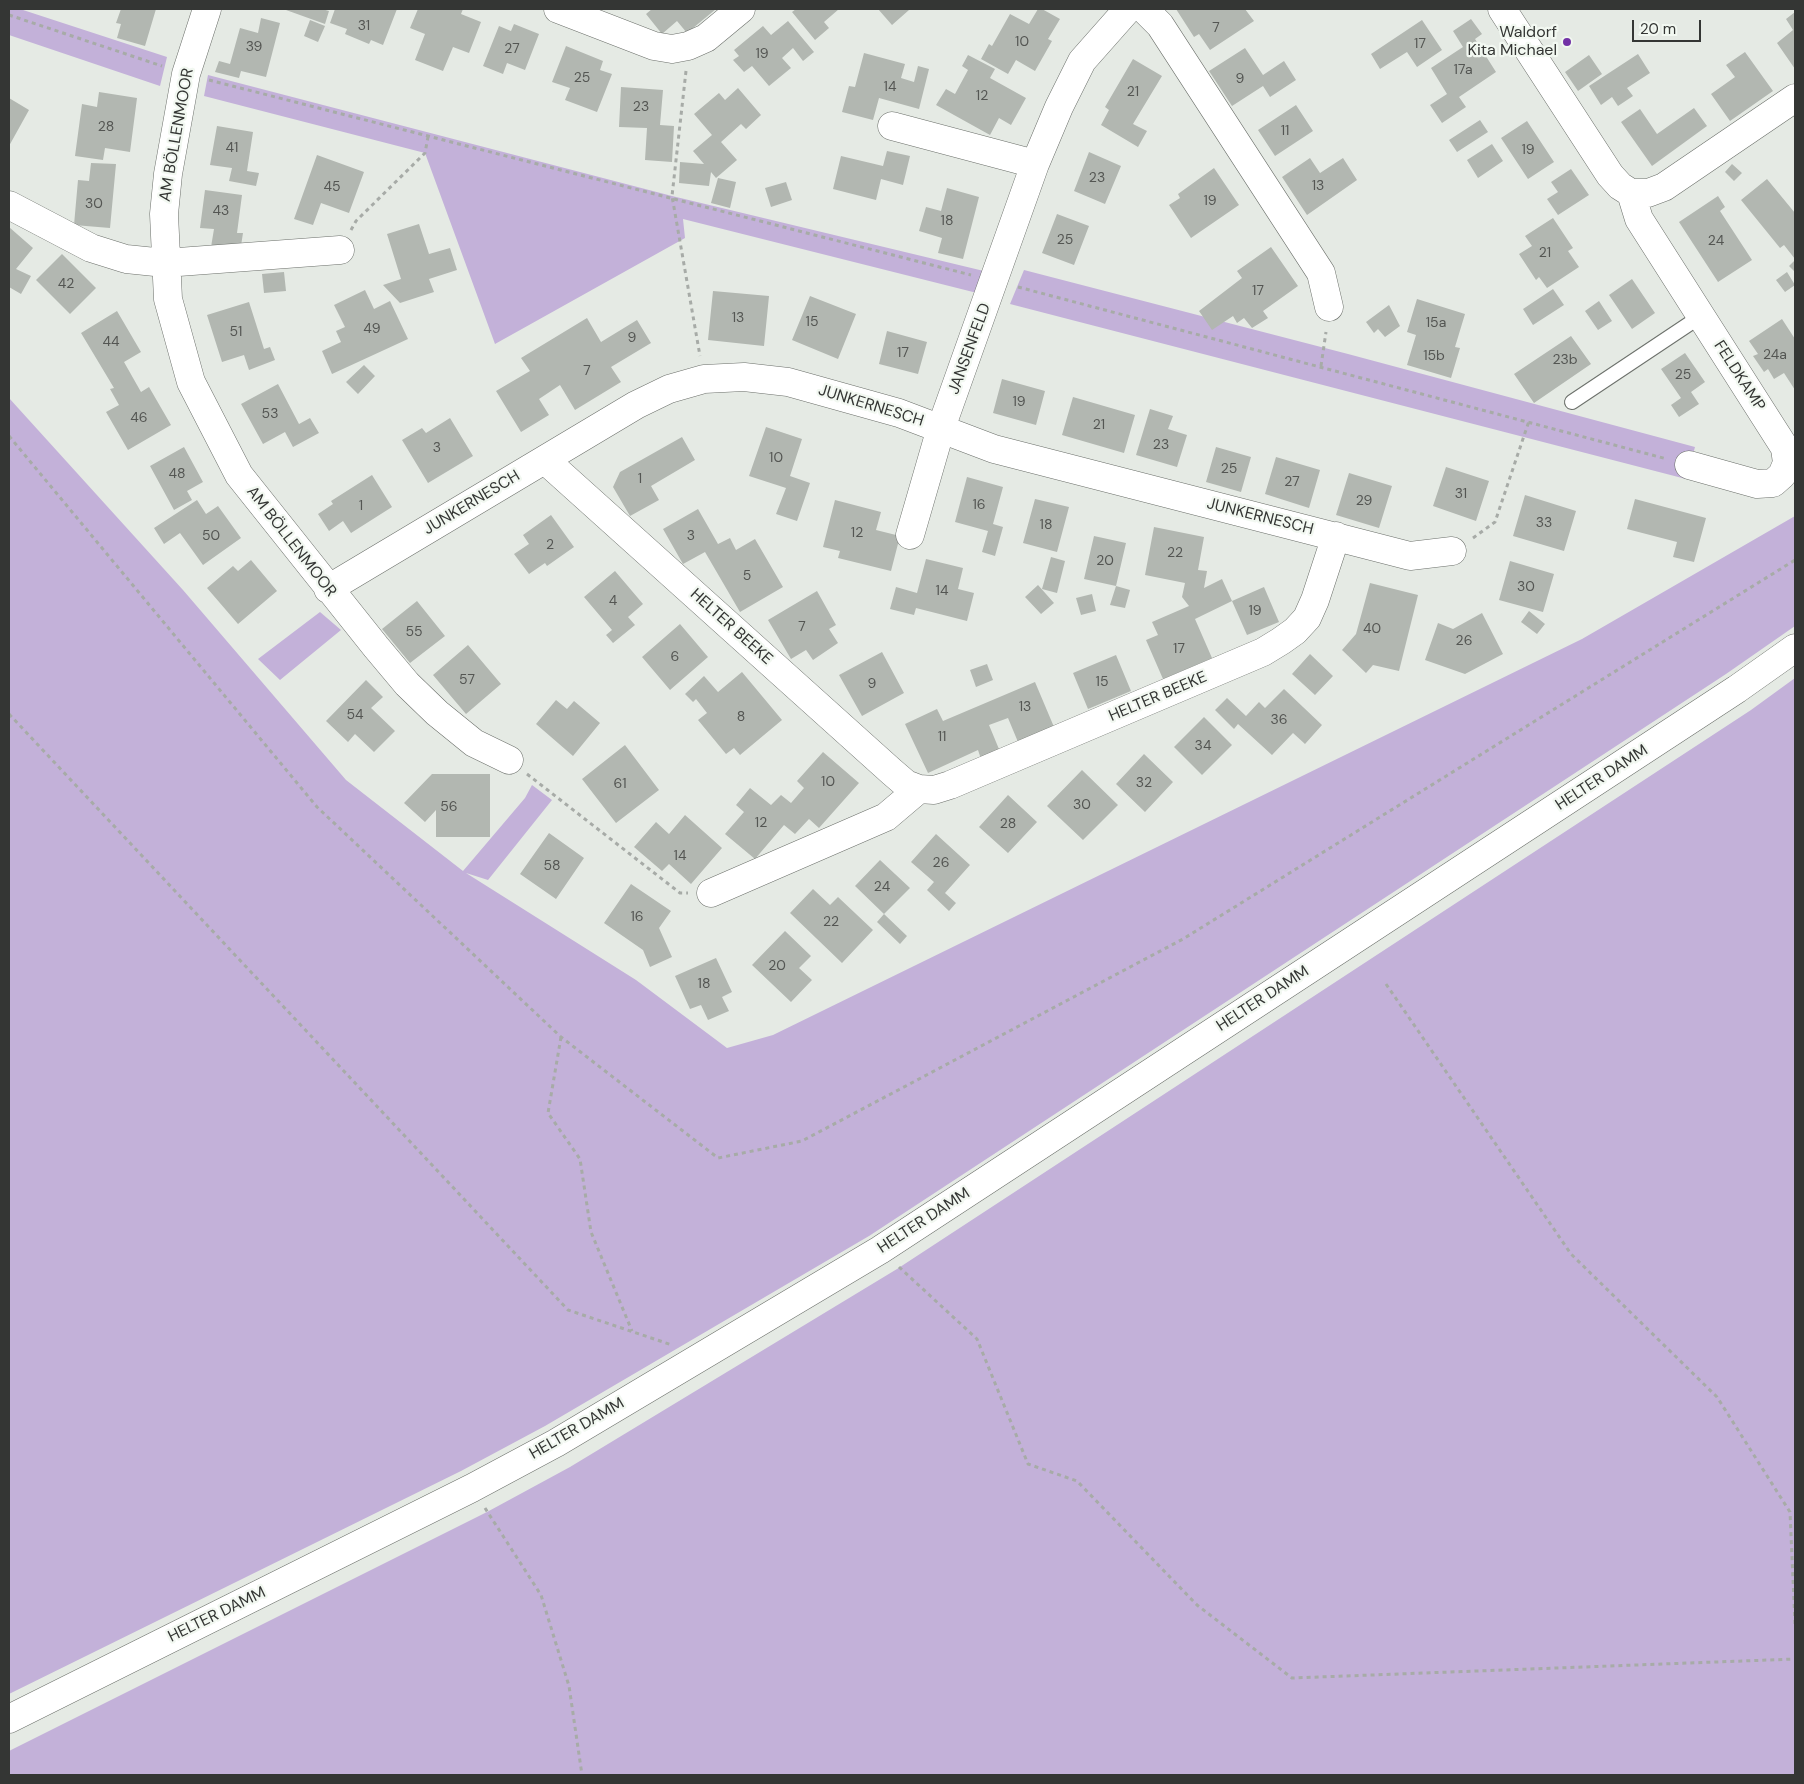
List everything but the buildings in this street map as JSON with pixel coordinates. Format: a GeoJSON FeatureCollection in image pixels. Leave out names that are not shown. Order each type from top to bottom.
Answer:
{"type":"FeatureCollection","features":[{"type":"Feature","properties":{"kind":"street","name":"AM BÖLLENMOOR"},"geometry":{"type":"LineString","coordinates":[[207,9],[186,74],[168,174],[164,214],[168,299],[191,382],[239,474],[328,589],[407,684],[437,713],[474,743],[509,760]]}},
{"type":"Feature","properties":{"kind":"street"},"geometry":{"type":"LineString","coordinates":[[558,9],[654,46],[672,49],[688,46],[706,38],[741,9]]}},
{"type":"Feature","properties":{"kind":"street","name":"JANSENFELD"},"geometry":{"type":"LineString","coordinates":[[910,536],[941,428],[1036,164],[1059,107],[1082,61],[1128,9]]}},
{"type":"Feature","properties":{"kind":"street"},"geometry":{"type":"LineString","coordinates":[[1144,9],[1160,25],[1321,273],[1329,307]]}},
{"type":"Feature","properties":{"kind":"street"},"geometry":{"type":"LineString","coordinates":[[1502,9],[1610,175],[1620,186],[1632,193],[1648,193],[1664,187],[1795,98]]}},
{"type":"Feature","properties":{"kind":"street"},"geometry":{"type":"LineString","coordinates":[[892,126],[1036,164]]}},
{"type":"Feature","properties":{"kind":"street","name":"FELDKAMP"},"geometry":{"type":"LineString","coordinates":[[1632,193],[1639,219],[1786,448],[1788,463],[1782,475],[1773,483],[1757,484],[1689,465]]}},
{"type":"Feature","properties":{"kind":"street"},"geometry":{"type":"LineString","coordinates":[[9,205],[91,248],[126,259],[165,263],[340,250]]}},
{"type":"Feature","properties":{"kind":"street","name":"JUNKERNESCH"},"geometry":{"type":"LineString","coordinates":[[328,589],[636,405],[669,389],[704,379],[744,377],[788,382],[898,413],[994,449],[1410,556],[1452,551]]}},
{"type":"Feature","properties":{"kind":"street","name":"HELTER BEEKE"},"geometry":{"type":"LineString","coordinates":[[545,460],[892,772],[906,784],[919,789],[934,790],[950,786],[1269,649],[1295,631],[1306,618],[1315,600],[1336,536]]}},
{"type":"Feature","properties":{"kind":"street","name":"HELTER DAMM"},"geometry":{"type":"LineString","coordinates":[[9,1719],[472,1488],[556,1443],[702,1354],[880,1250],[1729,695],[1795,648]]}},
{"type":"Feature","properties":{"kind":"street"},"geometry":{"type":"LineString","coordinates":[[711,893],[886,817],[919,789]]}},
{"type":"Feature","properties":{"kind":"lane"},"geometry":{"type":"LineString","coordinates":[[1572,402],[1701,316]]}},
{"type":"Feature","properties":{"kind":"path"},"geometry":{"type":"LineString","coordinates":[[9,15],[186,74],[428,138],[673,198],[1321,366],[1689,465]]}},
{"type":"Feature","properties":{"kind":"path"},"geometry":{"type":"LineString","coordinates":[[688,46],[673,198],[678,242],[704,379]]}},
{"type":"Feature","properties":{"kind":"path"},"geometry":{"type":"LineString","coordinates":[[340,250],[356,221],[425,153],[428,138]]}},
{"type":"Feature","properties":{"kind":"path"},"geometry":{"type":"LineString","coordinates":[[1321,366],[1329,307]]}},
{"type":"Feature","properties":{"kind":"path"},"geometry":{"type":"LineString","coordinates":[[1452,551],[1495,522],[1529,421]]}},
{"type":"Feature","properties":{"kind":"path"},"geometry":{"type":"LineString","coordinates":[[9,714],[568,1310],[702,1354]]}},
{"type":"Feature","properties":{"kind":"path"},"geometry":{"type":"LineString","coordinates":[[509,760],[680,893],[711,893]]}},
{"type":"Feature","properties":{"kind":"path"},"geometry":{"type":"LineString","coordinates":[[1386,984],[1572,1254],[1717,1397],[1790,1512],[1795,1624]]}},
{"type":"Feature","properties":{"kind":"path"},"geometry":{"type":"LineString","coordinates":[[561,1037],[548,1114],[580,1159],[591,1232],[632,1331]]}},
{"type":"Feature","properties":{"kind":"path"},"geometry":{"type":"LineString","coordinates":[[880,1250],[977,1339],[1028,1464],[1077,1480],[1197,1605],[1292,1678],[1795,1659]]}},
{"type":"Feature","properties":{"kind":"path"},"geometry":{"type":"LineString","coordinates":[[472,1488],[541,1595],[569,1686],[582,1775]]}},
{"type":"Feature","properties":{"kind":"shaded area"},"geometry":{"type":"Polygon","coordinates":[[[9,9],[20,9],[167,57],[160,86],[9,35],[9,9]]]}},
{"type":"Feature","properties":{"kind":"shaded area"},"geometry":{"type":"Polygon","coordinates":[[[208,75],[672,196],[988,272],[981,294],[683,219],[685,238],[495,344],[425,153],[204,96],[208,75]]]}},
{"type":"Feature","properties":{"kind":"shaded area"},"geometry":{"type":"Polygon","coordinates":[[[1024,270],[1695,447],[1686,479],[1010,304],[1024,270]]]}},
{"type":"Feature","properties":{"kind":"shaded area"},"geometry":{"type":"Polygon","coordinates":[[[9,398],[183,590],[346,780],[463,871],[525,798],[532,785],[552,800],[488,880],[466,873],[636,980],[727,1048],[773,1035],[1582,639],[1795,516],[1795,626],[1726,674],[869,1236],[545,1426],[461,1471],[9,1694],[9,398]]]}},
{"type":"Feature","properties":{"kind":"shaded area"},"geometry":{"type":"Polygon","coordinates":[[[320,612],[341,630],[280,680],[258,659],[320,612]]]}},
{"type":"Feature","properties":{"kind":"shaded area"},"geometry":{"type":"Polygon","coordinates":[[[1795,678],[1795,1775],[9,1775],[9,1751],[487,1512],[570,1467],[897,1269],[1751,710],[1795,678]]]}},
{"type":"Feature","properties":{"kind":"place","name":"Waldorf Kita Michael"},"geometry":{"type":"Point","coordinates":[1567,42]}}]}
